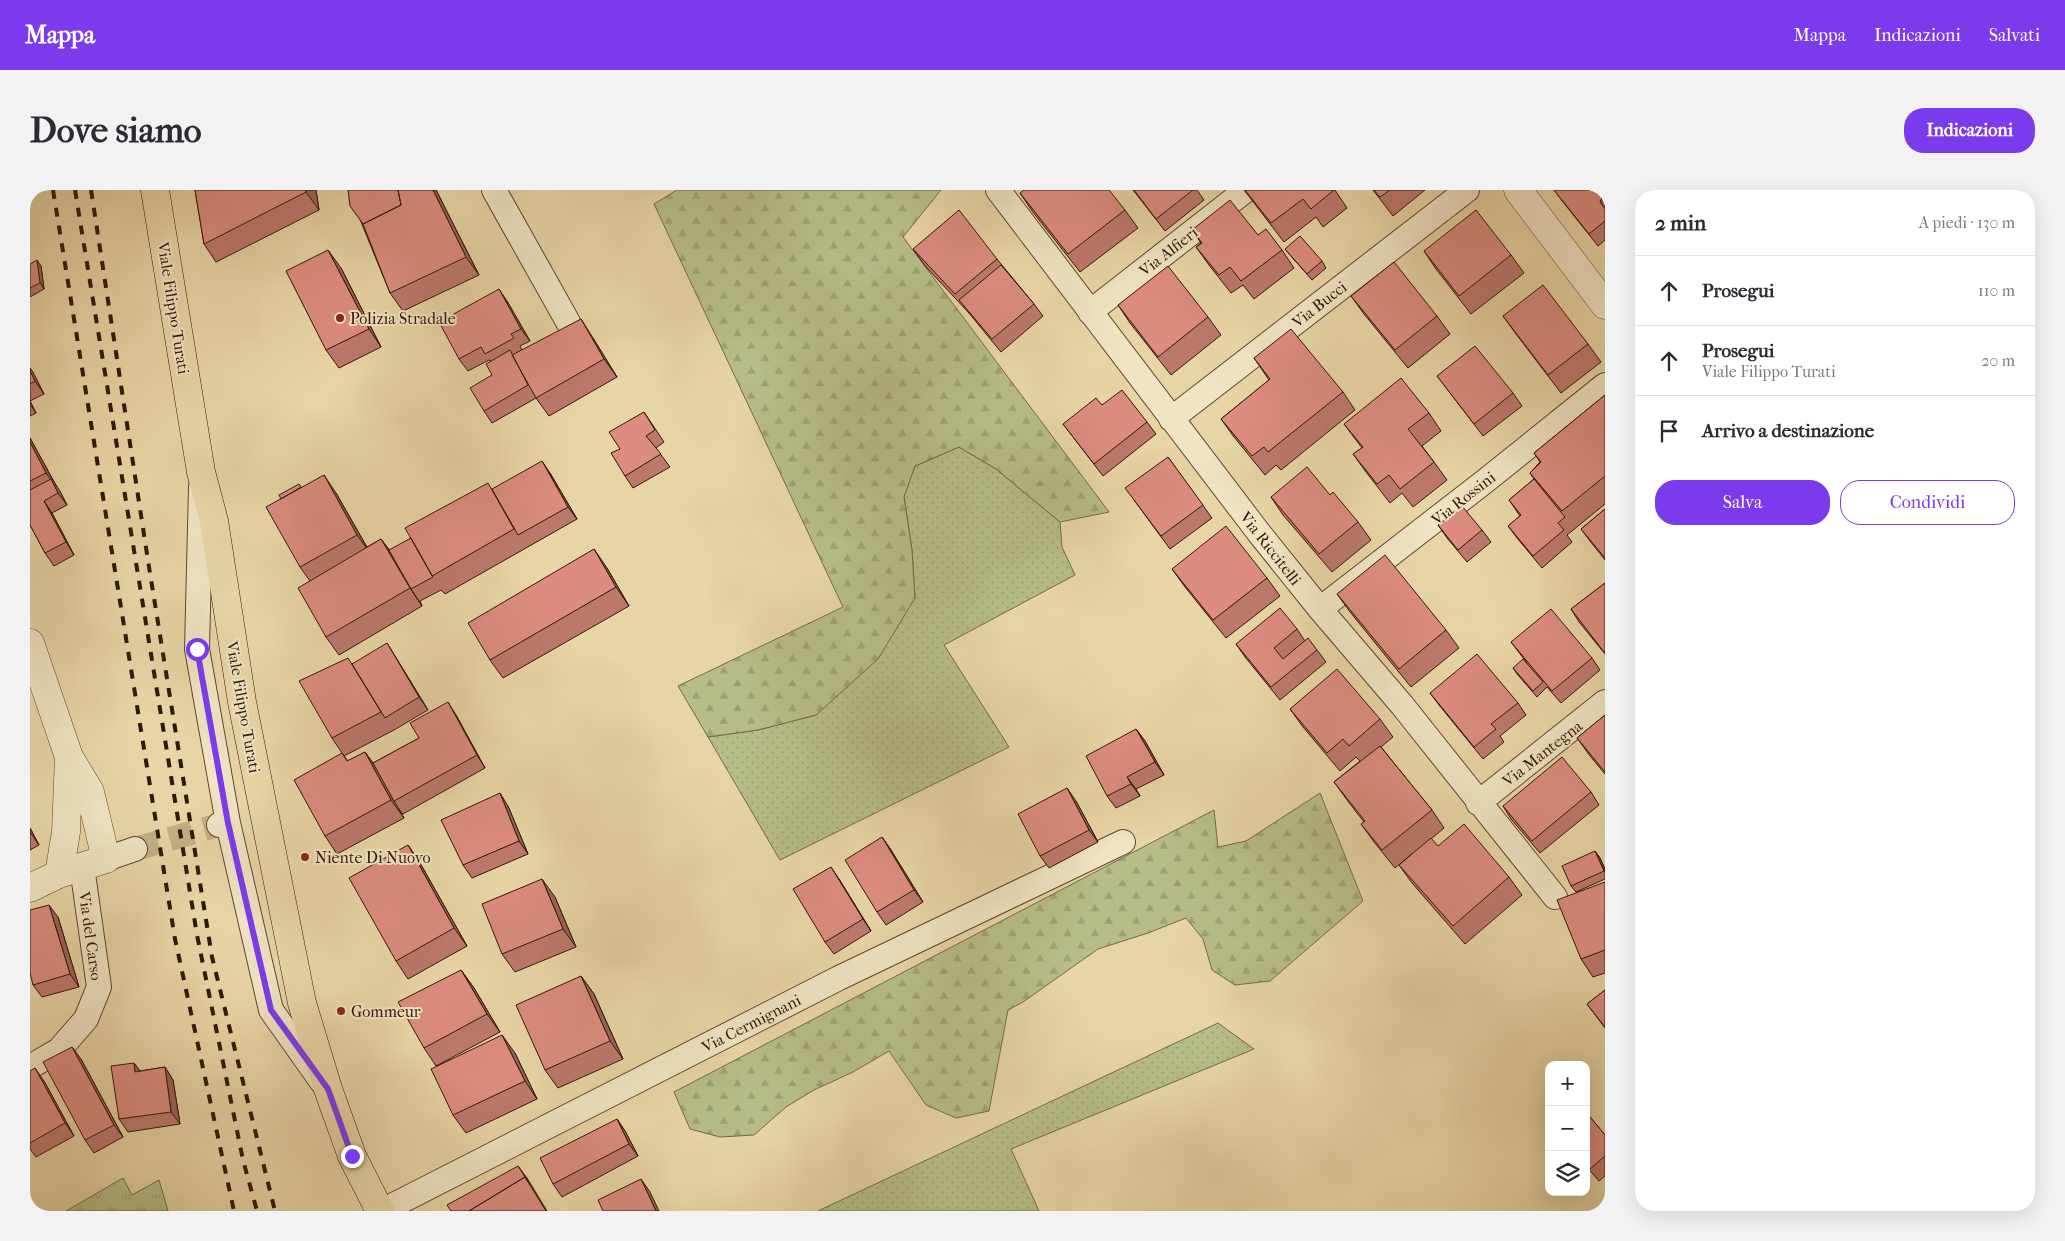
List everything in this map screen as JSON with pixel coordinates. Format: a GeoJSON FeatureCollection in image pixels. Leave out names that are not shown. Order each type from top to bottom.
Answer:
{"type":"FeatureCollection","features":[{"type":"Feature","properties":{"kind":"main road","name":"Viale Filippo Turati"},"geometry":{"type":"LineString","coordinates":[[155,190],[201,472],[214,521],[242,702],[300,993],[328,1089],[352,1156],[381,1211]]}},
{"type":"Feature","properties":{"kind":"street"},"geometry":{"type":"LineString","coordinates":[[494,190],[568,322]]}},
{"type":"Feature","properties":{"kind":"street","name":"Via Riccitelli"},"geometry":{"type":"LineString","coordinates":[[998,190],[1171,419],[1320,609],[1402,705],[1555,898]]}},
{"type":"Feature","properties":{"kind":"street","name":"Via Alfieri"},"geometry":{"type":"LineString","coordinates":[[1090,312],[1246,190]]}},
{"type":"Feature","properties":{"kind":"street","name":"Via Bucci"},"geometry":{"type":"LineString","coordinates":[[1171,419],[1467,190]]}},
{"type":"Feature","properties":{"kind":"street"},"geometry":{"type":"LineString","coordinates":[[1518,190],[1605,305]]}},
{"type":"Feature","properties":{"kind":"street","name":"Via Rossini"},"geometry":{"type":"LineString","coordinates":[[1320,609],[1605,385]]}},
{"type":"Feature","properties":{"kind":"street"},"geometry":{"type":"LineString","coordinates":[[201,472],[197,649],[223,824],[271,1010],[328,1089]]}},
{"type":"Feature","properties":{"kind":"street"},"geometry":{"type":"LineString","coordinates":[[31,651],[68,757],[90,792],[82,866]]}},
{"type":"Feature","properties":{"kind":"street","name":"Via Mantegna"},"geometry":{"type":"LineString","coordinates":[[1478,803],[1605,702]]}},
{"type":"Feature","properties":{"kind":"street"},"geometry":{"type":"LineString","coordinates":[[68,757],[66,832],[82,866]]}},
{"type":"Feature","properties":{"kind":"street","name":"Via Cermignani"},"geometry":{"type":"LineString","coordinates":[[381,1211],[839,978],[1123,842]]}},
{"type":"Feature","properties":{"kind":"street"},"geometry":{"type":"LineString","coordinates":[[30,888],[82,866],[135,849]]}},
{"type":"Feature","properties":{"kind":"street","name":"Via del Carso"},"geometry":{"type":"LineString","coordinates":[[30,1067],[59,1050],[86,1019],[98,987],[82,866]]}},
{"type":"Feature","properties":{"kind":"green space"},"geometry":{"type":"Polygon","coordinates":[[[677,190],[941,190],[903,237],[1109,512],[1060,522],[996,469],[959,447],[915,466],[904,497],[912,550],[915,598],[878,659],[816,715],[758,730],[708,737],[678,686],[843,607],[654,204],[677,190]]]}},
{"type":"Feature","properties":{"kind":"green space"},"geometry":{"type":"Polygon","coordinates":[[[959,447],[996,469],[1060,522],[1062,547],[1075,575],[944,645],[1009,747],[780,860],[708,737],[758,730],[816,715],[915,598],[912,550],[904,496],[915,466],[959,447]]]}},
{"type":"Feature","properties":{"kind":"green space"},"geometry":{"type":"Polygon","coordinates":[[[1320,793],[1363,901],[1270,981],[1235,985],[1212,970],[1203,939],[1186,918],[1148,933],[1098,949],[1023,1002],[1008,1010],[989,1111],[956,1118],[926,1105],[889,1051],[853,1072],[814,1090],[786,1107],[754,1135],[720,1137],[690,1129],[674,1092],[1214,810],[1218,847],[1246,841],[1320,793]]]}},
{"type":"Feature","properties":{"kind":"green space"},"geometry":{"type":"Polygon","coordinates":[[[1218,1023],[1254,1049],[1011,1149],[1039,1211],[818,1211],[1218,1023]]]}},
{"type":"Feature","properties":{"kind":"green space"},"geometry":{"type":"Polygon","coordinates":[[[123,1178],[132,1195],[159,1180],[168,1211],[66,1211],[123,1178]]]}},
{"type":"Feature","properties":{"kind":"building"},"geometry":{"type":"Polygon","coordinates":[[[195,190],[306,190],[306,192],[204,244],[195,190]]]}},
{"type":"Feature","properties":{"kind":"building"},"geometry":{"type":"Polygon","coordinates":[[[348,190],[398,190],[401,205],[363,224],[350,206],[348,190]]]}},
{"type":"Feature","properties":{"kind":"building"},"geometry":{"type":"Polygon","coordinates":[[[398,190],[433,190],[466,257],[390,293],[363,224],[401,205],[398,190]]]}},
{"type":"Feature","properties":{"kind":"building"},"geometry":{"type":"Polygon","coordinates":[[[1024,190],[1109,190],[1125,210],[1068,254],[1020,193],[1024,190]]]}},
{"type":"Feature","properties":{"kind":"building"},"geometry":{"type":"Polygon","coordinates":[[[1134,190],[1193,190],[1156,219],[1134,190]]]}},
{"type":"Feature","properties":{"kind":"building"},"geometry":{"type":"Polygon","coordinates":[[[1245,190],[1334,190],[1311,209],[1303,199],[1271,223],[1245,190]]]}},
{"type":"Feature","properties":{"kind":"building"},"geometry":{"type":"Polygon","coordinates":[[[1374,190],[1390,190],[1380,197],[1374,190]]]}},
{"type":"Feature","properties":{"kind":"building"},"geometry":{"type":"Polygon","coordinates":[[[1554,190],[1605,190],[1600,202],[1605,209],[1605,221],[1589,234],[1554,190]]]}},
{"type":"Feature","properties":{"kind":"building"},"geometry":{"type":"Polygon","coordinates":[[[1230,200],[1258,235],[1266,229],[1282,250],[1241,281],[1230,267],[1219,275],[1196,247],[1202,243],[1192,230],[1230,200]]]}},
{"type":"Feature","properties":{"kind":"building"},"geometry":{"type":"Polygon","coordinates":[[[959,210],[997,259],[955,294],[913,249],[959,210]]]}},
{"type":"Feature","properties":{"kind":"building"},"geometry":{"type":"Polygon","coordinates":[[[1476,210],[1511,255],[1459,296],[1424,251],[1476,210]]]}},
{"type":"Feature","properties":{"kind":"building"},"geometry":{"type":"Polygon","coordinates":[[[1300,236],[1322,261],[1307,274],[1285,249],[1300,236]]]}},
{"type":"Feature","properties":{"kind":"building","name":"Polizia Stradale"},"geometry":{"type":"Polygon","coordinates":[[[328,250],[369,329],[326,350],[286,271],[328,250]]]}},
{"type":"Feature","properties":{"kind":"building"},"geometry":{"type":"Polygon","coordinates":[[[37,260],[40,283],[30,288],[30,264],[37,260]]]}},
{"type":"Feature","properties":{"kind":"building"},"geometry":{"type":"Polygon","coordinates":[[[1394,262],[1437,316],[1395,350],[1351,296],[1394,262]]]}},
{"type":"Feature","properties":{"kind":"building"},"geometry":{"type":"Polygon","coordinates":[[[1001,265],[1034,304],[992,339],[959,300],[1001,265]]]}},
{"type":"Feature","properties":{"kind":"building"},"geometry":{"type":"Polygon","coordinates":[[[1168,266],[1208,317],[1158,357],[1118,305],[1168,266]]]}},
{"type":"Feature","properties":{"kind":"building"},"geometry":{"type":"Polygon","coordinates":[[[1543,285],[1588,344],[1548,375],[1503,316],[1543,285]]]}},
{"type":"Feature","properties":{"kind":"building"},"geometry":{"type":"Polygon","coordinates":[[[499,289],[521,329],[511,334],[514,338],[485,354],[481,347],[459,359],[439,322],[499,289]]]}},
{"type":"Feature","properties":{"kind":"building"},"geometry":{"type":"Polygon","coordinates":[[[581,319],[604,359],[536,398],[512,355],[581,319]]]}},
{"type":"Feature","properties":{"kind":"building"},"geometry":{"type":"Polygon","coordinates":[[[1291,329],[1343,392],[1268,452],[1264,447],[1252,456],[1221,419],[1270,379],[1254,358],[1291,329]]]}},
{"type":"Feature","properties":{"kind":"building"},"geometry":{"type":"Polygon","coordinates":[[[1475,346],[1513,393],[1474,424],[1437,376],[1475,346]]]}},
{"type":"Feature","properties":{"kind":"building"},"geometry":{"type":"Polygon","coordinates":[[[510,350],[528,385],[484,411],[470,388],[492,375],[486,364],[510,350]]]}},
{"type":"Feature","properties":{"kind":"building"},"geometry":{"type":"Polygon","coordinates":[[[30,371],[35,381],[30,384],[30,371]]]}},
{"type":"Feature","properties":{"kind":"building"},"geometry":{"type":"Polygon","coordinates":[[[1401,378],[1429,413],[1408,429],[1434,462],[1400,489],[1389,475],[1377,484],[1353,454],[1363,447],[1344,424],[1401,378]]]}},
{"type":"Feature","properties":{"kind":"building"},"geometry":{"type":"Polygon","coordinates":[[[1122,390],[1147,422],[1094,464],[1063,424],[1096,398],[1102,405],[1122,390]]]}},
{"type":"Feature","properties":{"kind":"building"},"geometry":{"type":"Polygon","coordinates":[[[1605,395],[1605,476],[1562,511],[1530,473],[1541,462],[1534,453],[1605,395]]]}},
{"type":"Feature","properties":{"kind":"building"},"geometry":{"type":"Polygon","coordinates":[[[644,412],[655,430],[646,436],[661,454],[625,476],[611,453],[620,449],[609,432],[644,412]]]}},
{"type":"Feature","properties":{"kind":"building"},"geometry":{"type":"Polygon","coordinates":[[[30,442],[46,473],[30,481],[30,442]]]}},
{"type":"Feature","properties":{"kind":"building"},"geometry":{"type":"Polygon","coordinates":[[[1168,457],[1203,505],[1161,536],[1125,488],[1168,457]]]}},
{"type":"Feature","properties":{"kind":"building"},"geometry":{"type":"Polygon","coordinates":[[[542,461],[568,507],[518,535],[492,489],[542,461]]]}},
{"type":"Feature","properties":{"kind":"building"},"geometry":{"type":"Polygon","coordinates":[[[1307,467],[1330,495],[1333,492],[1358,522],[1319,554],[1271,497],[1307,467]]]}},
{"type":"Feature","properties":{"kind":"building"},"geometry":{"type":"Polygon","coordinates":[[[324,475],[357,535],[300,567],[266,507],[324,475]]]}},
{"type":"Feature","properties":{"kind":"building"},"geometry":{"type":"Polygon","coordinates":[[[51,479],[58,493],[44,501],[66,542],[45,553],[30,525],[30,490],[51,479]]]}},
{"type":"Feature","properties":{"kind":"building"},"geometry":{"type":"Polygon","coordinates":[[[1534,479],[1565,517],[1558,523],[1564,530],[1533,556],[1508,526],[1521,515],[1509,500],[1534,479]]]}},
{"type":"Feature","properties":{"kind":"building"},"geometry":{"type":"Polygon","coordinates":[[[488,483],[514,529],[432,576],[405,528],[488,483]]]}},
{"type":"Feature","properties":{"kind":"building"},"geometry":{"type":"Polygon","coordinates":[[[299,484],[301,487],[281,499],[279,495],[299,484]]]}},
{"type":"Feature","properties":{"kind":"building"},"geometry":{"type":"Polygon","coordinates":[[[1462,506],[1482,530],[1458,550],[1438,525],[1462,506]]]}},
{"type":"Feature","properties":{"kind":"building"},"geometry":{"type":"Polygon","coordinates":[[[1605,509],[1605,558],[1581,529],[1605,509]]]}},
{"type":"Feature","properties":{"kind":"building"},"geometry":{"type":"Polygon","coordinates":[[[1226,526],[1267,578],[1213,620],[1172,569],[1226,526]]]}},
{"type":"Feature","properties":{"kind":"building"},"geometry":{"type":"Polygon","coordinates":[[[411,538],[433,577],[411,589],[389,550],[411,538]]]}},
{"type":"Feature","properties":{"kind":"building"},"geometry":{"type":"Polygon","coordinates":[[[381,539],[410,588],[326,637],[298,588],[381,539]]]}},
{"type":"Feature","properties":{"kind":"building"},"geometry":{"type":"Polygon","coordinates":[[[594,549],[616,587],[490,660],[468,623],[594,549]]]}},
{"type":"Feature","properties":{"kind":"building"},"geometry":{"type":"Polygon","coordinates":[[[1385,555],[1446,630],[1399,669],[1337,594],[1385,555]]]}},
{"type":"Feature","properties":{"kind":"building"},"geometry":{"type":"Polygon","coordinates":[[[1605,583],[1605,651],[1604,652],[1571,609],[1605,583]]]}},
{"type":"Feature","properties":{"kind":"building"},"geometry":{"type":"Polygon","coordinates":[[[1280,608],[1297,629],[1274,648],[1283,659],[1308,638],[1317,650],[1271,687],[1236,644],[1280,608]]]}},
{"type":"Feature","properties":{"kind":"building"},"geometry":{"type":"Polygon","coordinates":[[[1551,609],[1592,658],[1552,691],[1511,642],[1551,609]]]}},
{"type":"Feature","properties":{"kind":"building"},"geometry":{"type":"Polygon","coordinates":[[[387,643],[419,697],[385,718],[352,664],[387,643]]]}},
{"type":"Feature","properties":{"kind":"building"},"geometry":{"type":"Polygon","coordinates":[[[1477,654],[1518,703],[1491,724],[1496,729],[1474,747],[1430,693],[1477,654]]]}},
{"type":"Feature","properties":{"kind":"building"},"geometry":{"type":"Polygon","coordinates":[[[348,658],[381,712],[332,738],[299,681],[348,658]]]}},
{"type":"Feature","properties":{"kind":"building"},"geometry":{"type":"Polygon","coordinates":[[[1523,659],[1543,682],[1533,691],[1513,668],[1523,659]]]}},
{"type":"Feature","properties":{"kind":"building"},"geometry":{"type":"Polygon","coordinates":[[[1337,669],[1380,719],[1349,746],[1343,739],[1327,753],[1290,709],[1337,669]]]}},
{"type":"Feature","properties":{"kind":"building"},"geometry":{"type":"Polygon","coordinates":[[[448,702],[477,755],[394,801],[373,763],[419,738],[410,723],[448,702]]]}},
{"type":"Feature","properties":{"kind":"building"},"geometry":{"type":"Polygon","coordinates":[[[1605,715],[1605,772],[1577,738],[1605,715]]]}},
{"type":"Feature","properties":{"kind":"building"},"geometry":{"type":"Polygon","coordinates":[[[1136,729],[1155,762],[1127,777],[1131,784],[1107,796],[1086,756],[1136,729]]]}},
{"type":"Feature","properties":{"kind":"building"},"geometry":{"type":"Polygon","coordinates":[[[1380,746],[1432,810],[1382,850],[1361,824],[1365,821],[1334,782],[1380,746]]]}},
{"type":"Feature","properties":{"kind":"building"},"geometry":{"type":"Polygon","coordinates":[[[365,752],[391,800],[325,836],[294,780],[342,753],[347,761],[365,752]]]}},
{"type":"Feature","properties":{"kind":"building"},"geometry":{"type":"Polygon","coordinates":[[[1562,757],[1591,792],[1532,841],[1503,806],[1562,757]]]}},
{"type":"Feature","properties":{"kind":"building"},"geometry":{"type":"Polygon","coordinates":[[[1067,788],[1089,830],[1040,856],[1018,814],[1067,788]]]}},
{"type":"Feature","properties":{"kind":"building"},"geometry":{"type":"Polygon","coordinates":[[[500,793],[519,841],[463,865],[441,820],[500,793]]]}},
{"type":"Feature","properties":{"kind":"building"},"geometry":{"type":"Polygon","coordinates":[[[1464,824],[1509,877],[1453,926],[1399,865],[1431,838],[1438,846],[1464,824]]]}},
{"type":"Feature","properties":{"kind":"building"},"geometry":{"type":"Polygon","coordinates":[[[882,837],[914,890],[877,912],[845,860],[882,837]]]}},
{"type":"Feature","properties":{"kind":"building"},"geometry":{"type":"Polygon","coordinates":[[[408,845],[454,928],[396,961],[349,878],[408,845]]]}},
{"type":"Feature","properties":{"kind":"building"},"geometry":{"type":"Polygon","coordinates":[[[1595,851],[1604,871],[1571,886],[1562,866],[1595,851]]]}},
{"type":"Feature","properties":{"kind":"building"},"geometry":{"type":"Polygon","coordinates":[[[831,867],[863,919],[825,942],[793,889],[831,867]]]}},
{"type":"Feature","properties":{"kind":"building"},"geometry":{"type":"Polygon","coordinates":[[[542,879],[563,929],[502,954],[482,904],[542,879]]]}},
{"type":"Feature","properties":{"kind":"building"},"geometry":{"type":"Polygon","coordinates":[[[1605,882],[1605,950],[1581,959],[1557,900],[1605,882]]]}},
{"type":"Feature","properties":{"kind":"building"},"geometry":{"type":"Polygon","coordinates":[[[49,905],[70,974],[33,985],[30,973],[30,910],[49,905]]]}},
{"type":"Feature","properties":{"kind":"building"},"geometry":{"type":"Polygon","coordinates":[[[461,970],[487,1014],[424,1048],[398,1002],[461,970]]]}},
{"type":"Feature","properties":{"kind":"building"},"geometry":{"type":"Polygon","coordinates":[[[581,976],[610,1041],[545,1070],[516,1005],[581,976]]]}},
{"type":"Feature","properties":{"kind":"building"},"geometry":{"type":"Polygon","coordinates":[[[1605,990],[1605,1027],[1587,1004],[1605,990]]]}},
{"type":"Feature","properties":{"kind":"building"},"geometry":{"type":"Polygon","coordinates":[[[502,1035],[525,1081],[453,1115],[431,1069],[502,1035]]]}},
{"type":"Feature","properties":{"kind":"building"},"geometry":{"type":"Polygon","coordinates":[[[72,1047],[114,1125],[85,1140],[43,1062],[72,1047]]]}},
{"type":"Feature","properties":{"kind":"building"},"geometry":{"type":"Polygon","coordinates":[[[134,1063],[135,1072],[165,1067],[171,1112],[119,1119],[111,1066],[134,1063]]]}},
{"type":"Feature","properties":{"kind":"building"},"geometry":{"type":"Polygon","coordinates":[[[35,1068],[65,1123],[30,1143],[30,1071],[35,1068]]]}},
{"type":"Feature","properties":{"kind":"building"},"geometry":{"type":"Polygon","coordinates":[[[1590,1117],[1605,1135],[1605,1156],[1590,1169],[1590,1117]]]}},
{"type":"Feature","properties":{"kind":"building"},"geometry":{"type":"Polygon","coordinates":[[[617,1119],[629,1144],[553,1184],[540,1158],[617,1119]]]}},
{"type":"Feature","properties":{"kind":"building"},"geometry":{"type":"Polygon","coordinates":[[[518,1166],[529,1183],[525,1177],[469,1211],[451,1211],[447,1205],[518,1166]]]}},
{"type":"Feature","properties":{"kind":"building"},"geometry":{"type":"Polygon","coordinates":[[[525,1177],[546,1211],[469,1211],[525,1177]]]}},
{"type":"Feature","properties":{"kind":"building"},"geometry":{"type":"Polygon","coordinates":[[[641,1179],[656,1211],[603,1211],[598,1200],[641,1179]]]}},
{"type":"Feature","properties":{"kind":"tunnel"},"geometry":{"type":"LineString","coordinates":[[135,849],[219,825]]}},
{"type":"Feature","properties":{"kind":"railway"},"geometry":{"type":"LineString","coordinates":[[53,190],[175,939],[234,1211]]}},
{"type":"Feature","properties":{"kind":"railway"},"geometry":{"type":"LineString","coordinates":[[75,190],[197,935],[243,1160],[257,1211]]}},
{"type":"Feature","properties":{"kind":"railway"},"geometry":{"type":"LineString","coordinates":[[91,190],[212,957],[275,1211]]}},
{"type":"Feature","properties":{"kind":"place","name":"Polizia Stradale"},"geometry":{"type":"Point","coordinates":[340,318]}},
{"type":"Feature","properties":{"kind":"place","name":"Niente Di Nuovo"},"geometry":{"type":"Point","coordinates":[305,857]}},
{"type":"Feature","properties":{"kind":"place","name":"Gommeur"},"geometry":{"type":"Point","coordinates":[341,1011]}},
{"type":"Feature","properties":{"kind":"route"},"geometry":{"type":"LineString","coordinates":[[197,649],[228,823],[271,1010],[328,1089],[352,1156]]}}]}
